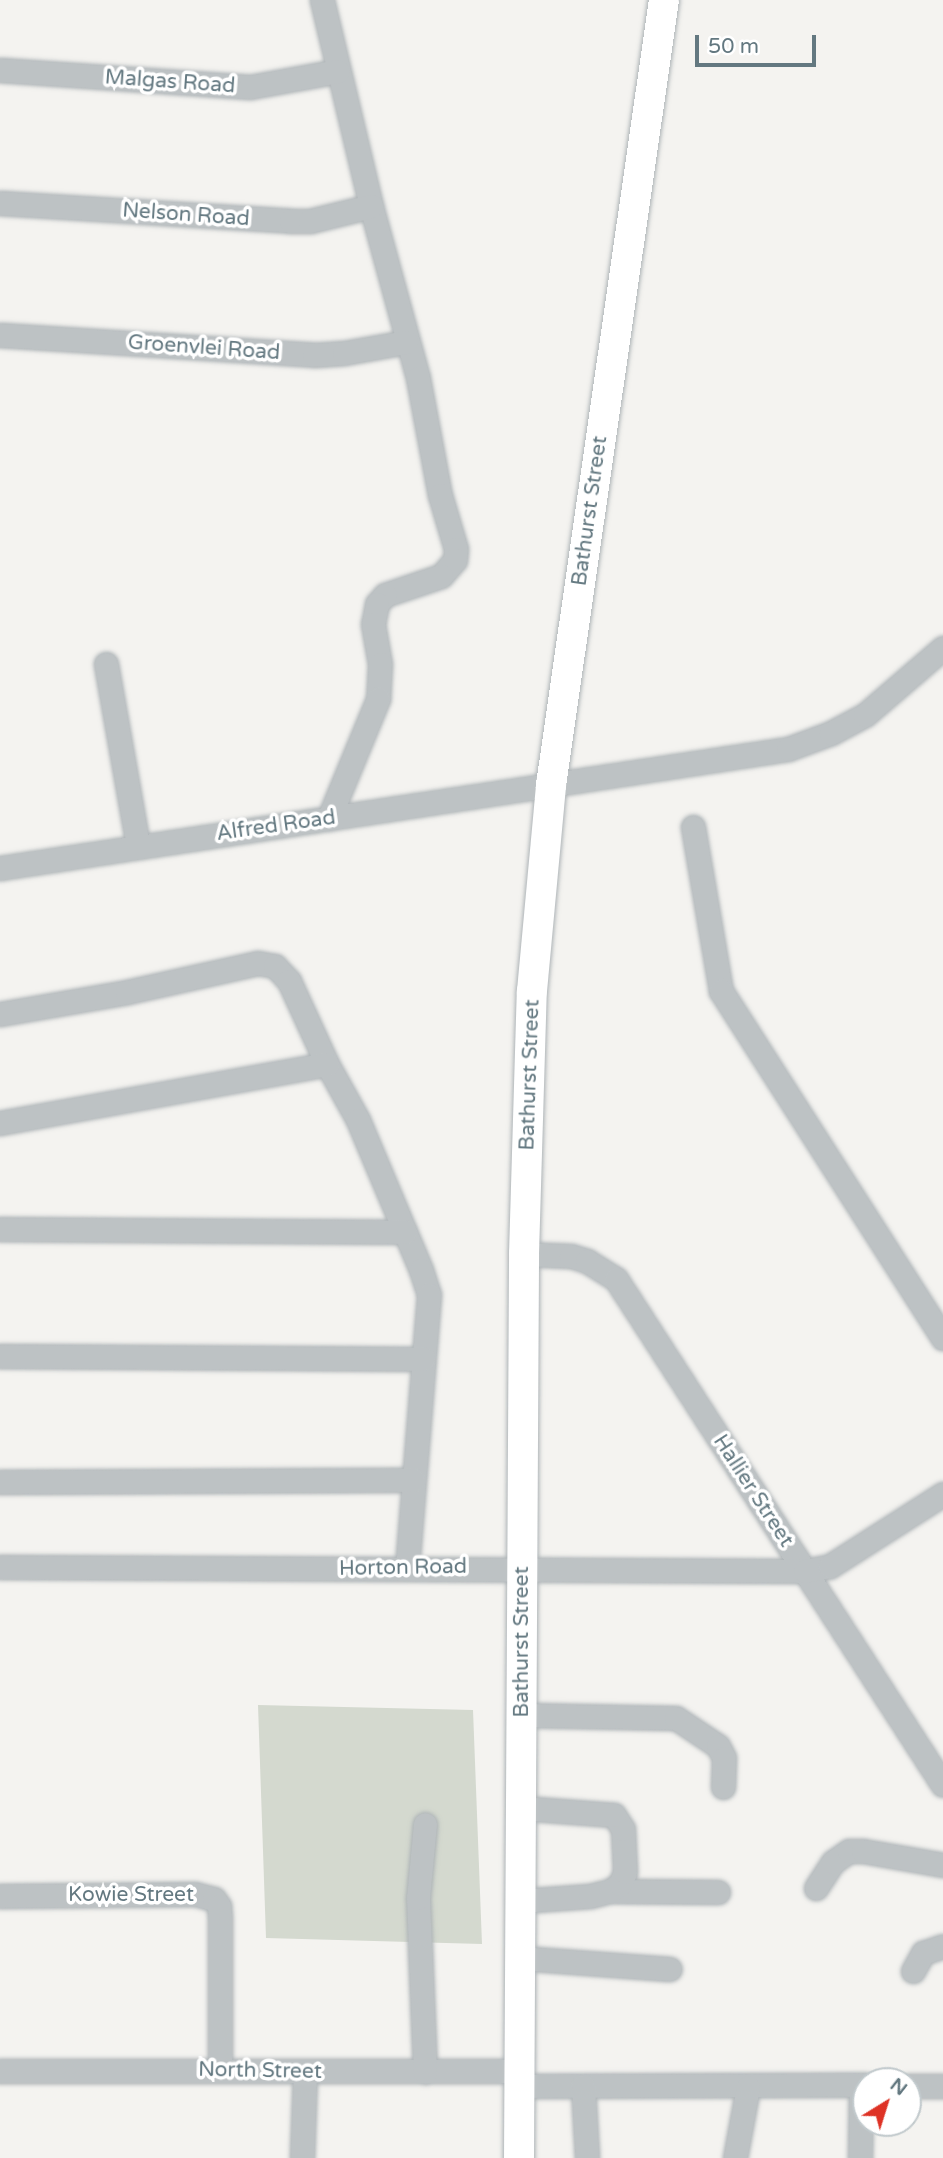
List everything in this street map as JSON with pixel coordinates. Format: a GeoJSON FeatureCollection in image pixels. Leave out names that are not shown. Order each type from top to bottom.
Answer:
{"type":"FeatureCollection","features":[{"type":"Feature","properties":{"kind":"main road","name":"Bathurst Street"},"geometry":{"type":"LineString","coordinates":[[519,2158],[524,1254],[532,991],[551,785],[664,0]]}},
{"type":"Feature","properties":{"kind":"street"},"geometry":{"type":"LineString","coordinates":[[322,0],[371,206],[418,378],[440,495],[456,549],[454,560],[441,576],[385,595],[377,604],[373,624],[380,664],[378,699],[329,818]]}},
{"type":"Feature","properties":{"kind":"street","name":"Malgas Road"},"geometry":{"type":"LineString","coordinates":[[0,71],[250,87],[338,71]]}},
{"type":"Feature","properties":{"kind":"street","name":"Nelson Road"},"geometry":{"type":"LineString","coordinates":[[0,203],[291,221],[310,221],[371,206]]}},
{"type":"Feature","properties":{"kind":"street","name":"Groenvlei Road"},"geometry":{"type":"LineString","coordinates":[[0,335],[314,355],[344,353],[406,341]]}},
{"type":"Feature","properties":{"kind":"street","name":"Alfred Road"},"geometry":{"type":"LineString","coordinates":[[0,868],[764,754],[810,741],[872,710],[943,648]]}},
{"type":"Feature","properties":{"kind":"street"},"geometry":{"type":"LineString","coordinates":[[106,664],[138,846]]}},
{"type":"Feature","properties":{"kind":"street"},"geometry":{"type":"LineString","coordinates":[[693,827],[721,991],[943,1338]]}},
{"type":"Feature","properties":{"kind":"street"},"geometry":{"type":"LineString","coordinates":[[0,1014],[127,992],[266,963],[275,966],[289,981],[327,1064],[358,1120],[429,1295],[407,1568]]}},
{"type":"Feature","properties":{"kind":"street"},"geometry":{"type":"LineString","coordinates":[[0,1123],[327,1064]]}},
{"type":"Feature","properties":{"kind":"street"},"geometry":{"type":"LineString","coordinates":[[0,1229],[405,1231]]}},
{"type":"Feature","properties":{"kind":"street","name":"Hallier Street"},"geometry":{"type":"LineString","coordinates":[[524,1254],[571,1256],[587,1261],[616,1279],[943,1785]]}},
{"type":"Feature","properties":{"kind":"street"},"geometry":{"type":"LineString","coordinates":[[0,1356],[423,1359]]}},
{"type":"Feature","properties":{"kind":"street"},"geometry":{"type":"LineString","coordinates":[[0,1482],[413,1480]]}},
{"type":"Feature","properties":{"kind":"street","name":"Horton Road"},"geometry":{"type":"LineString","coordinates":[[0,1567],[523,1567],[805,1571],[830,1566],[943,1494]]}},
{"type":"Feature","properties":{"kind":"street"},"geometry":{"type":"LineString","coordinates":[[522,1715],[676,1718],[718,1746],[724,1758],[723,1787]]}},
{"type":"Feature","properties":{"kind":"street"},"geometry":{"type":"LineString","coordinates":[[521,1808],[609,1812],[619,1819],[623,1829],[625,1872],[620,1884],[610,1891]]}},
{"type":"Feature","properties":{"kind":"street"},"geometry":{"type":"LineString","coordinates":[[425,1824],[418,1898],[425,2072]]}},
{"type":"Feature","properties":{"kind":"street"},"geometry":{"type":"LineString","coordinates":[[816,1888],[832,1862],[849,1851],[943,1865]]}},
{"type":"Feature","properties":{"kind":"street"},"geometry":{"type":"LineString","coordinates":[[520,1901],[590,1896],[610,1891],[718,1892]]}},
{"type":"Feature","properties":{"kind":"street","name":"Kowie Street"},"geometry":{"type":"LineString","coordinates":[[0,1896],[195,1894],[214,1899],[219,1906],[220,1917],[220,2069]]}},
{"type":"Feature","properties":{"kind":"street"},"geometry":{"type":"LineString","coordinates":[[913,1972],[923,1953],[943,1947]]}},
{"type":"Feature","properties":{"kind":"street"},"geometry":{"type":"LineString","coordinates":[[520,1958],[670,1969]]}},
{"type":"Feature","properties":{"kind":"street","name":"North Street"},"geometry":{"type":"LineString","coordinates":[[0,2071],[220,2069],[425,2072],[519,2078],[583,2086],[852,2085]]}},
{"type":"Feature","properties":{"kind":"street"},"geometry":{"type":"LineString","coordinates":[[302,2158],[305,2072]]}},
{"type":"Feature","properties":{"kind":"street"},"geometry":{"type":"LineString","coordinates":[[583,2086],[587,2158]]}},
{"type":"Feature","properties":{"kind":"street"},"geometry":{"type":"LineString","coordinates":[[922,2086],[943,2086]]}},
{"type":"Feature","properties":{"kind":"street"},"geometry":{"type":"LineString","coordinates":[[735,2158],[748,2087]]}},
{"type":"Feature","properties":{"kind":"street"},"geometry":{"type":"LineString","coordinates":[[860,2158],[861,2137]]}},
{"type":"Feature","properties":{"kind":"shaded area"},"geometry":{"type":"Polygon","coordinates":[[[258,1705],[473,1710],[482,1944],[266,1938],[258,1705]]]}}]}
